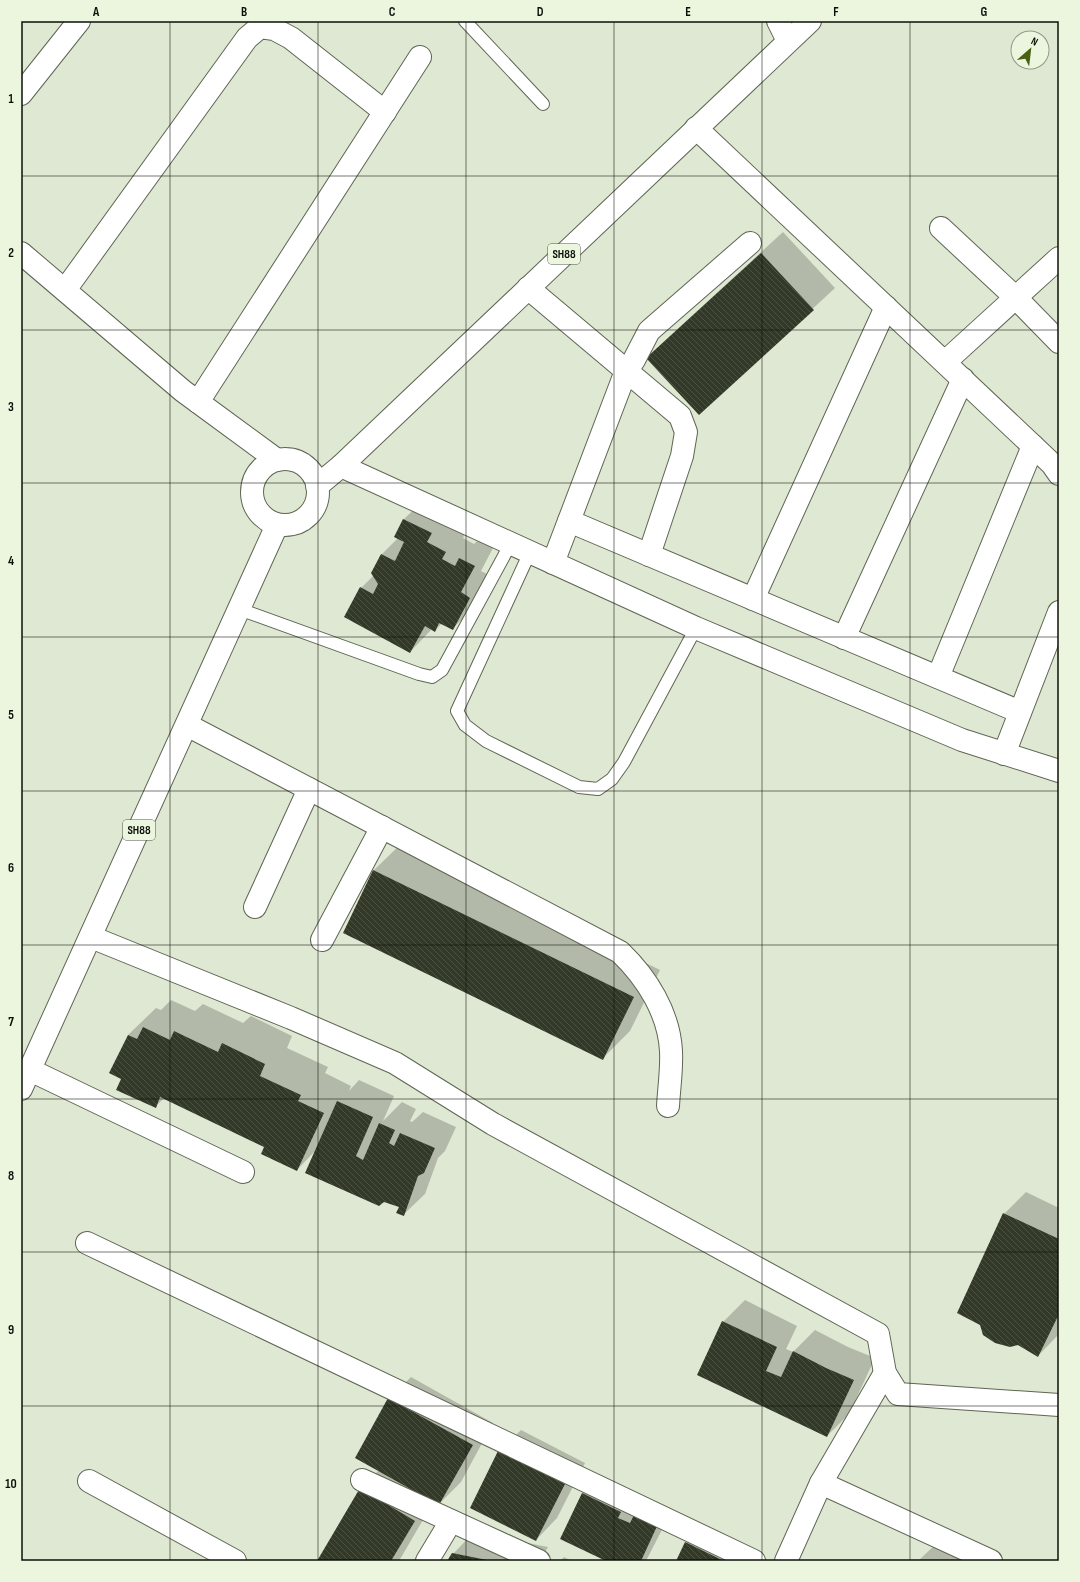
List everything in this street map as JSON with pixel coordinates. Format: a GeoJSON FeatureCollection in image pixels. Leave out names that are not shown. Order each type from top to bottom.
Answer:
{"type":"FeatureCollection","features":[{"type":"Feature","properties":{"kind":"street"},"geometry":{"type":"LineString","coordinates":[[21,94],[79,21]]}},
{"type":"Feature","properties":{"kind":"street"},"geometry":{"type":"LineString","coordinates":[[778,21],[788,41]]}},
{"type":"Feature","properties":{"kind":"street","name":"SH88"},"geometry":{"type":"LineString","coordinates":[[317,486],[341,466],[810,21]]}},
{"type":"Feature","properties":{"kind":"street"},"geometry":{"type":"LineString","coordinates":[[65,290],[246,38],[260,27],[274,29],[291,38],[385,112]]}},
{"type":"Feature","properties":{"kind":"street"},"geometry":{"type":"LineString","coordinates":[[198,402],[420,57]]}},
{"type":"Feature","properties":{"kind":"street"},"geometry":{"type":"LineString","coordinates":[[696,128],[1033,446],[1057,461]]}},
{"type":"Feature","properties":{"kind":"street"},"geometry":{"type":"LineString","coordinates":[[941,228],[1015,297],[1059,342]]}},
{"type":"Feature","properties":{"kind":"street"},"geometry":{"type":"LineString","coordinates":[[553,563],[626,371],[634,360],[649,331],[750,243]]}},
{"type":"Feature","properties":{"kind":"street"},"geometry":{"type":"LineString","coordinates":[[21,253],[183,391],[277,460]]}},
{"type":"Feature","properties":{"kind":"street"},"geometry":{"type":"LineString","coordinates":[[945,362],[1059,258]]}},
{"type":"Feature","properties":{"kind":"street"},"geometry":{"type":"LineString","coordinates":[[528,288],[680,416],[686,432],[682,456],[649,555]]}},
{"type":"Feature","properties":{"kind":"street"},"geometry":{"type":"LineString","coordinates":[[753,599],[886,307]]}},
{"type":"Feature","properties":{"kind":"street"},"geometry":{"type":"LineString","coordinates":[[844,638],[963,379]]}},
{"type":"Feature","properties":{"kind":"street"},"geometry":{"type":"LineString","coordinates":[[938,677],[1033,446]]}},
{"type":"Feature","properties":{"kind":"street"},"geometry":{"type":"LineString","coordinates":[[288,459],[298,462],[307,468],[314,476],[317,486],[318,498],[315,508],[308,517],[298,523],[288,526],[277,525],[258,513],[253,503],[251,492],[253,481],[258,472],[266,464],[277,460],[288,459]]}},
{"type":"Feature","properties":{"kind":"street"},"geometry":{"type":"LineString","coordinates":[[341,466],[696,628],[962,740],[1059,772]]}},
{"type":"Feature","properties":{"kind":"street"},"geometry":{"type":"LineString","coordinates":[[569,521],[1020,712]]}},
{"type":"Feature","properties":{"kind":"street","name":"SH88"},"geometry":{"type":"LineString","coordinates":[[25,1080],[277,525]]}},
{"type":"Feature","properties":{"kind":"street"},"geometry":{"type":"LineString","coordinates":[[1004,754],[1059,612]]}},
{"type":"Feature","properties":{"kind":"street"},"geometry":{"type":"LineString","coordinates":[[187,725],[620,952],[637,968],[655,997],[667,1027],[671,1051],[668,1106]]}},
{"type":"Feature","properties":{"kind":"street"},"geometry":{"type":"LineString","coordinates":[[255,907],[309,789]]}},
{"type":"Feature","properties":{"kind":"street"},"geometry":{"type":"LineString","coordinates":[[322,940],[382,826]]}},
{"type":"Feature","properties":{"kind":"street"},"geometry":{"type":"LineString","coordinates":[[91,937],[291,1018],[395,1063],[493,1124],[878,1334],[884,1373],[898,1394],[1059,1404]]}},
{"type":"Feature","properties":{"kind":"street"},"geometry":{"type":"LineString","coordinates":[[25,1080],[243,1172]]}},
{"type":"Feature","properties":{"kind":"street"},"geometry":{"type":"LineString","coordinates":[[87,1242],[754,1561]]}},
{"type":"Feature","properties":{"kind":"street"},"geometry":{"type":"LineString","coordinates":[[786,1561],[821,1483],[884,1373]]}},
{"type":"Feature","properties":{"kind":"street"},"geometry":{"type":"LineString","coordinates":[[362,1480],[539,1561]]}},
{"type":"Feature","properties":{"kind":"street"},"geometry":{"type":"LineString","coordinates":[[89,1481],[235,1561]]}},
{"type":"Feature","properties":{"kind":"street"},"geometry":{"type":"LineString","coordinates":[[821,1483],[991,1561]]}},
{"type":"Feature","properties":{"kind":"street"},"geometry":{"type":"LineString","coordinates":[[426,1561],[451,1521]]}},
{"type":"Feature","properties":{"kind":"lane"},"geometry":{"type":"LineString","coordinates":[[465,21],[543,104]]}},
{"type":"Feature","properties":{"kind":"lane"},"geometry":{"type":"LineString","coordinates":[[239,608],[419,674],[432,677],[442,670],[521,548]]}},
{"type":"Feature","properties":{"kind":"lane"},"geometry":{"type":"LineString","coordinates":[[521,548],[457,711],[465,725],[486,741],[579,787],[598,789],[612,780],[624,762],[696,628]]}},
{"type":"Feature","properties":{"kind":"building"},"geometry":{"type":"Polygon","coordinates":[[[761,253],[814,310],[699,415],[646,358],[761,253]]]}},
{"type":"Feature","properties":{"kind":"building"},"geometry":{"type":"Polygon","coordinates":[[[403,519],[432,533],[427,542],[446,552],[442,559],[455,566],[459,558],[475,566],[461,592],[470,598],[453,630],[439,623],[435,632],[425,626],[410,653],[344,617],[360,587],[373,594],[378,584],[371,573],[381,554],[395,561],[404,542],[394,537],[403,519]]]}},
{"type":"Feature","properties":{"kind":"building"},"geometry":{"type":"Polygon","coordinates":[[[373,870],[634,997],[603,1060],[343,933],[373,870]]]}},
{"type":"Feature","properties":{"kind":"building"},"geometry":{"type":"Polygon","coordinates":[[[143,1027],[170,1040],[174,1031],[218,1052],[222,1043],[265,1064],[260,1076],[301,1095],[298,1101],[324,1113],[297,1171],[261,1154],[264,1147],[160,1097],[156,1108],[116,1090],[121,1079],[109,1073],[128,1035],[137,1039],[143,1027]]]}},
{"type":"Feature","properties":{"kind":"building"},"geometry":{"type":"Polygon","coordinates":[[[337,1101],[373,1117],[356,1156],[363,1160],[379,1123],[395,1130],[389,1143],[394,1146],[400,1133],[435,1148],[424,1173],[418,1176],[404,1216],[396,1213],[399,1207],[384,1202],[379,1206],[305,1173],[337,1101]]]}},
{"type":"Feature","properties":{"kind":"building"},"geometry":{"type":"Polygon","coordinates":[[[1003,1213],[1059,1239],[1059,1314],[1038,1357],[1018,1345],[1010,1347],[995,1343],[983,1335],[980,1325],[957,1313],[1003,1213]]]}},
{"type":"Feature","properties":{"kind":"building"},"geometry":{"type":"Polygon","coordinates":[[[722,1321],[777,1347],[766,1371],[781,1377],[793,1351],[854,1380],[827,1437],[697,1375],[722,1321]]]}},
{"type":"Feature","properties":{"kind":"building"},"geometry":{"type":"Polygon","coordinates":[[[388,1398],[473,1445],[439,1505],[355,1458],[388,1398]]]}},
{"type":"Feature","properties":{"kind":"building"},"geometry":{"type":"Polygon","coordinates":[[[498,1451],[565,1484],[536,1541],[470,1508],[498,1451]]]}},
{"type":"Feature","properties":{"kind":"building"},"geometry":{"type":"Polygon","coordinates":[[[360,1488],[415,1521],[391,1561],[317,1561],[360,1488]]]}},
{"type":"Feature","properties":{"kind":"building"},"geometry":{"type":"Polygon","coordinates":[[[582,1493],[621,1512],[618,1518],[630,1523],[635,1513],[658,1524],[641,1561],[606,1561],[560,1539],[582,1493]]]}},
{"type":"Feature","properties":{"kind":"building"},"geometry":{"type":"Polygon","coordinates":[[[685,1542],[724,1561],[676,1561],[685,1542]]]}},
{"type":"Feature","properties":{"kind":"building"},"geometry":{"type":"Polygon","coordinates":[[[452,1553],[487,1560],[487,1561],[447,1561],[452,1553]]]}}]}
